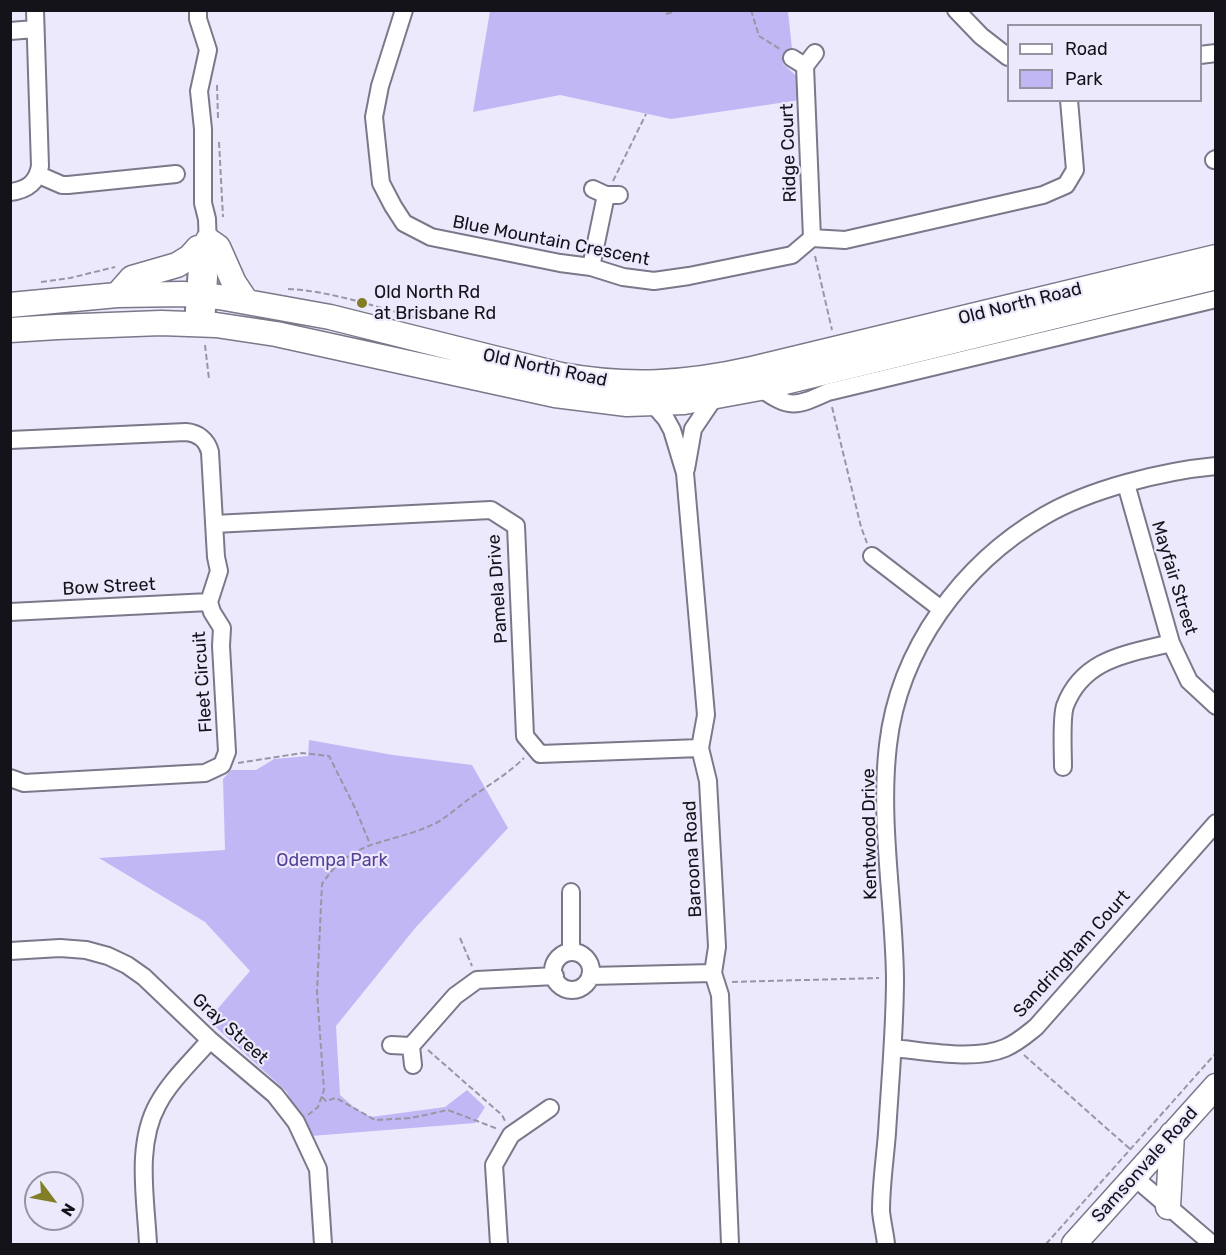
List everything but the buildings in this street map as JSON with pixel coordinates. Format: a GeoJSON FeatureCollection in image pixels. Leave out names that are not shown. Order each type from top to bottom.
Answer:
{"type":"FeatureCollection","features":[{"type":"Feature","properties":{"kind":"main road"},"geometry":{"type":"LineString","coordinates":[[117,295],[132,278],[177,265],[190,258],[203,244],[218,247],[234,283],[246,301]]}},
{"type":"Feature","properties":{"kind":"main road","name":"Old North Road"},"geometry":{"type":"LineString","coordinates":[[10,305],[117,295],[202,296],[246,301],[330,317],[561,375],[598,382],[658,383],[709,378],[752,369],[1215,256]]}},
{"type":"Feature","properties":{"kind":"main road","name":"Old North Road"},"geometry":{"type":"LineString","coordinates":[[10,330],[68,326],[276,334],[555,395],[627,404],[684,402],[760,388],[1215,278]]}},
{"type":"Feature","properties":{"kind":"main road","name":"Samsonvale Road"},"geometry":{"type":"LineString","coordinates":[[1074,1245],[1215,1086]]}},
{"type":"Feature","properties":{"kind":"main road"},"geometry":{"type":"LineString","coordinates":[[1168,1207],[1172,1134]]}},
{"type":"Feature","properties":{"kind":"street"},"geometry":{"type":"LineString","coordinates":[[10,192],[27,188],[39,175],[41,158],[35,10]]}},
{"type":"Feature","properties":{"kind":"street"},"geometry":{"type":"LineString","coordinates":[[198,10],[198,19],[208,50],[199,91],[203,129],[203,203],[198,219],[203,244],[201,330]]}},
{"type":"Feature","properties":{"kind":"street","name":"Blue Mountain Crescent"},"geometry":{"type":"LineString","coordinates":[[404,10],[380,86],[374,117],[381,183],[404,223],[431,237],[591,267],[623,277],[654,281],[792,255],[812,238]]}},
{"type":"Feature","properties":{"kind":"street"},"geometry":{"type":"LineString","coordinates":[[956,10],[981,36],[1007,56]]}},
{"type":"Feature","properties":{"kind":"street"},"geometry":{"type":"LineString","coordinates":[[10,31],[35,29]]}},
{"type":"Feature","properties":{"kind":"street","name":"Ridge Court"},"geometry":{"type":"LineString","coordinates":[[804,59],[812,238]]}},
{"type":"Feature","properties":{"kind":"street"},"geometry":{"type":"LineString","coordinates":[[812,238],[845,240],[1043,195],[1066,184],[1075,170],[1069,102]]}},
{"type":"Feature","properties":{"kind":"street"},"geometry":{"type":"LineString","coordinates":[[39,175],[62,185],[68,185],[176,174]]}},
{"type":"Feature","properties":{"kind":"street"},"geometry":{"type":"LineString","coordinates":[[591,267],[606,193]]}},
{"type":"Feature","properties":{"kind":"street"},"geometry":{"type":"LineString","coordinates":[[760,388],[785,404],[808,401],[828,392],[1215,299]]}},
{"type":"Feature","properties":{"kind":"street","name":"Baroona Road"},"geometry":{"type":"LineString","coordinates":[[686,473],[693,429],[714,398]]}},
{"type":"Feature","properties":{"kind":"street","name":"Baroona Road"},"geometry":{"type":"LineString","coordinates":[[652,403],[672,430],[686,473],[706,715],[700,748],[708,781],[717,947],[715,978],[720,995],[730,1245]]}},
{"type":"Feature","properties":{"kind":"street"},"geometry":{"type":"LineString","coordinates":[[10,440],[186,432],[195,434],[207,443],[210,452],[219,571],[209,602]]}},
{"type":"Feature","properties":{"kind":"street","name":"Kentwood Drive"},"geometry":{"type":"LineString","coordinates":[[886,1245],[881,1212],[893,1048],[895,977],[885,795],[888,742],[900,690],[921,640],[941,609],[970,575],[1006,541],[1045,515],[1086,495],[1182,469],[1215,466]]}},
{"type":"Feature","properties":{"kind":"street","name":"Mayfair Street"},"geometry":{"type":"LineString","coordinates":[[1126,484],[1172,643],[1189,681],[1215,706]]}},
{"type":"Feature","properties":{"kind":"street","name":"Pamela Drive"},"geometry":{"type":"LineString","coordinates":[[214,524],[492,510],[516,526],[525,736],[534,747]]}},
{"type":"Feature","properties":{"kind":"street"},"geometry":{"type":"LineString","coordinates":[[872,556],[941,609]]}},
{"type":"Feature","properties":{"kind":"street","name":"Bow Street"},"geometry":{"type":"LineString","coordinates":[[10,612],[209,602]]}},
{"type":"Feature","properties":{"kind":"street","name":"Fleet Circuit"},"geometry":{"type":"LineString","coordinates":[[209,602],[222,628],[227,752],[225,760]]}},
{"type":"Feature","properties":{"kind":"street"},"geometry":{"type":"LineString","coordinates":[[1063,767],[1064,708],[1082,677],[1109,659],[1172,643]]}},
{"type":"Feature","properties":{"kind":"street"},"geometry":{"type":"LineString","coordinates":[[534,747],[540,754],[700,748]]}},
{"type":"Feature","properties":{"kind":"street"},"geometry":{"type":"LineString","coordinates":[[10,778],[24,783],[206,773],[218,769],[225,760]]}},
{"type":"Feature","properties":{"kind":"street","name":"Sandringham Court"},"geometry":{"type":"LineString","coordinates":[[893,1048],[980,1055],[1004,1049],[1019,1041],[1036,1027],[1215,823]]}},
{"type":"Feature","properties":{"kind":"street"},"geometry":{"type":"LineString","coordinates":[[571,892],[571,951]]}},
{"type":"Feature","properties":{"kind":"street","name":"Gray Street"},"geometry":{"type":"LineString","coordinates":[[10,951],[60,948],[86,950],[108,956],[127,965],[144,977],[210,1040],[275,1095],[296,1122],[318,1169],[323,1245]]}},
{"type":"Feature","properties":{"kind":"street"},"geometry":{"type":"LineString","coordinates":[[571,951],[586,956],[592,970],[587,984],[573,991],[559,986],[555,976],[553,972],[558,958],[571,951]]}},
{"type":"Feature","properties":{"kind":"street"},"geometry":{"type":"LineString","coordinates":[[412,1065],[413,1043],[455,996],[477,980],[555,976]]}},
{"type":"Feature","properties":{"kind":"street"},"geometry":{"type":"LineString","coordinates":[[590,976],[715,978]]}},
{"type":"Feature","properties":{"kind":"street"},"geometry":{"type":"LineString","coordinates":[[148,1245],[144,1157],[148,1130],[158,1104],[210,1040]]}},
{"type":"Feature","properties":{"kind":"street"},"geometry":{"type":"LineString","coordinates":[[391,1045],[413,1043]]}},
{"type":"Feature","properties":{"kind":"street"},"geometry":{"type":"LineString","coordinates":[[499,1245],[494,1165],[512,1135],[550,1108]]}},
{"type":"Feature","properties":{"kind":"street"},"geometry":{"type":"LineString","coordinates":[[1134,1177],[1212,1245]]}},
{"type":"Feature","properties":{"kind":"path"},"geometry":{"type":"LineString","coordinates":[[666,14],[680,10]]}},
{"type":"Feature","properties":{"kind":"path"},"geometry":{"type":"LineString","coordinates":[[751,10],[759,36],[804,59]]}},
{"type":"Feature","properties":{"kind":"path"},"geometry":{"type":"LineString","coordinates":[[216,78],[219,126]]}},
{"type":"Feature","properties":{"kind":"path"},"geometry":{"type":"LineString","coordinates":[[606,193],[646,114]]}},
{"type":"Feature","properties":{"kind":"path"},"geometry":{"type":"LineString","coordinates":[[219,137],[223,221]]}},
{"type":"Feature","properties":{"kind":"path"},"geometry":{"type":"LineString","coordinates":[[812,238],[832,332]]}},
{"type":"Feature","properties":{"kind":"path"},"geometry":{"type":"LineString","coordinates":[[40,282],[70,278],[115,267]]}},
{"type":"Feature","properties":{"kind":"path"},"geometry":{"type":"LineString","coordinates":[[284,289],[305,290],[349,299],[418,318]]}},
{"type":"Feature","properties":{"kind":"path"},"geometry":{"type":"LineString","coordinates":[[201,330],[209,379]]}},
{"type":"Feature","properties":{"kind":"path"},"geometry":{"type":"LineString","coordinates":[[828,392],[861,527],[872,556]]}},
{"type":"Feature","properties":{"kind":"path"},"geometry":{"type":"LineString","coordinates":[[306,1116],[318,1107],[324,1090],[317,992],[322,884],[330,870],[369,844],[404,835],[436,823],[519,763],[534,747]]}},
{"type":"Feature","properties":{"kind":"path"},"geometry":{"type":"LineString","coordinates":[[225,760],[240,764],[302,753],[328,756],[356,810],[369,844]]}},
{"type":"Feature","properties":{"kind":"path"},"geometry":{"type":"LineString","coordinates":[[460,938],[477,980]]}},
{"type":"Feature","properties":{"kind":"path"},"geometry":{"type":"LineString","coordinates":[[715,978],[895,977]]}},
{"type":"Feature","properties":{"kind":"path"},"geometry":{"type":"LineString","coordinates":[[413,1043],[502,1114],[512,1135]]}},
{"type":"Feature","properties":{"kind":"path"},"geometry":{"type":"LineString","coordinates":[[1026,1050],[1022,1053],[1130,1149]]}},
{"type":"Feature","properties":{"kind":"path"},"geometry":{"type":"LineString","coordinates":[[1046,1245],[1215,1053]]}},
{"type":"Feature","properties":{"kind":"path"},"geometry":{"type":"LineString","coordinates":[[322,1097],[326,1101],[336,1098],[375,1120],[411,1118],[448,1110],[512,1135]]}},
{"type":"Feature","properties":{"kind":"green space"},"geometry":{"type":"Polygon","coordinates":[[[490,11],[788,11],[792,49],[783,64],[800,79],[800,100],[671,119],[560,95],[473,112],[490,11]]]}},
{"type":"Feature","properties":{"kind":"green space","name":"Odempa Park"},"geometry":{"type":"Polygon","coordinates":[[[309,740],[393,755],[472,765],[508,828],[416,927],[336,1026],[340,1095],[356,1109],[371,1117],[445,1107],[467,1090],[485,1107],[475,1123],[311,1136],[286,1091],[208,1020],[250,971],[205,922],[99,858],[225,850],[223,779],[231,770],[256,770],[274,759],[308,756],[309,740]]]}},
{"type":"Feature","properties":{"kind":"place","name":"Old North Rd at Brisbane Rd"},"geometry":{"type":"Point","coordinates":[362,303]}}]}
